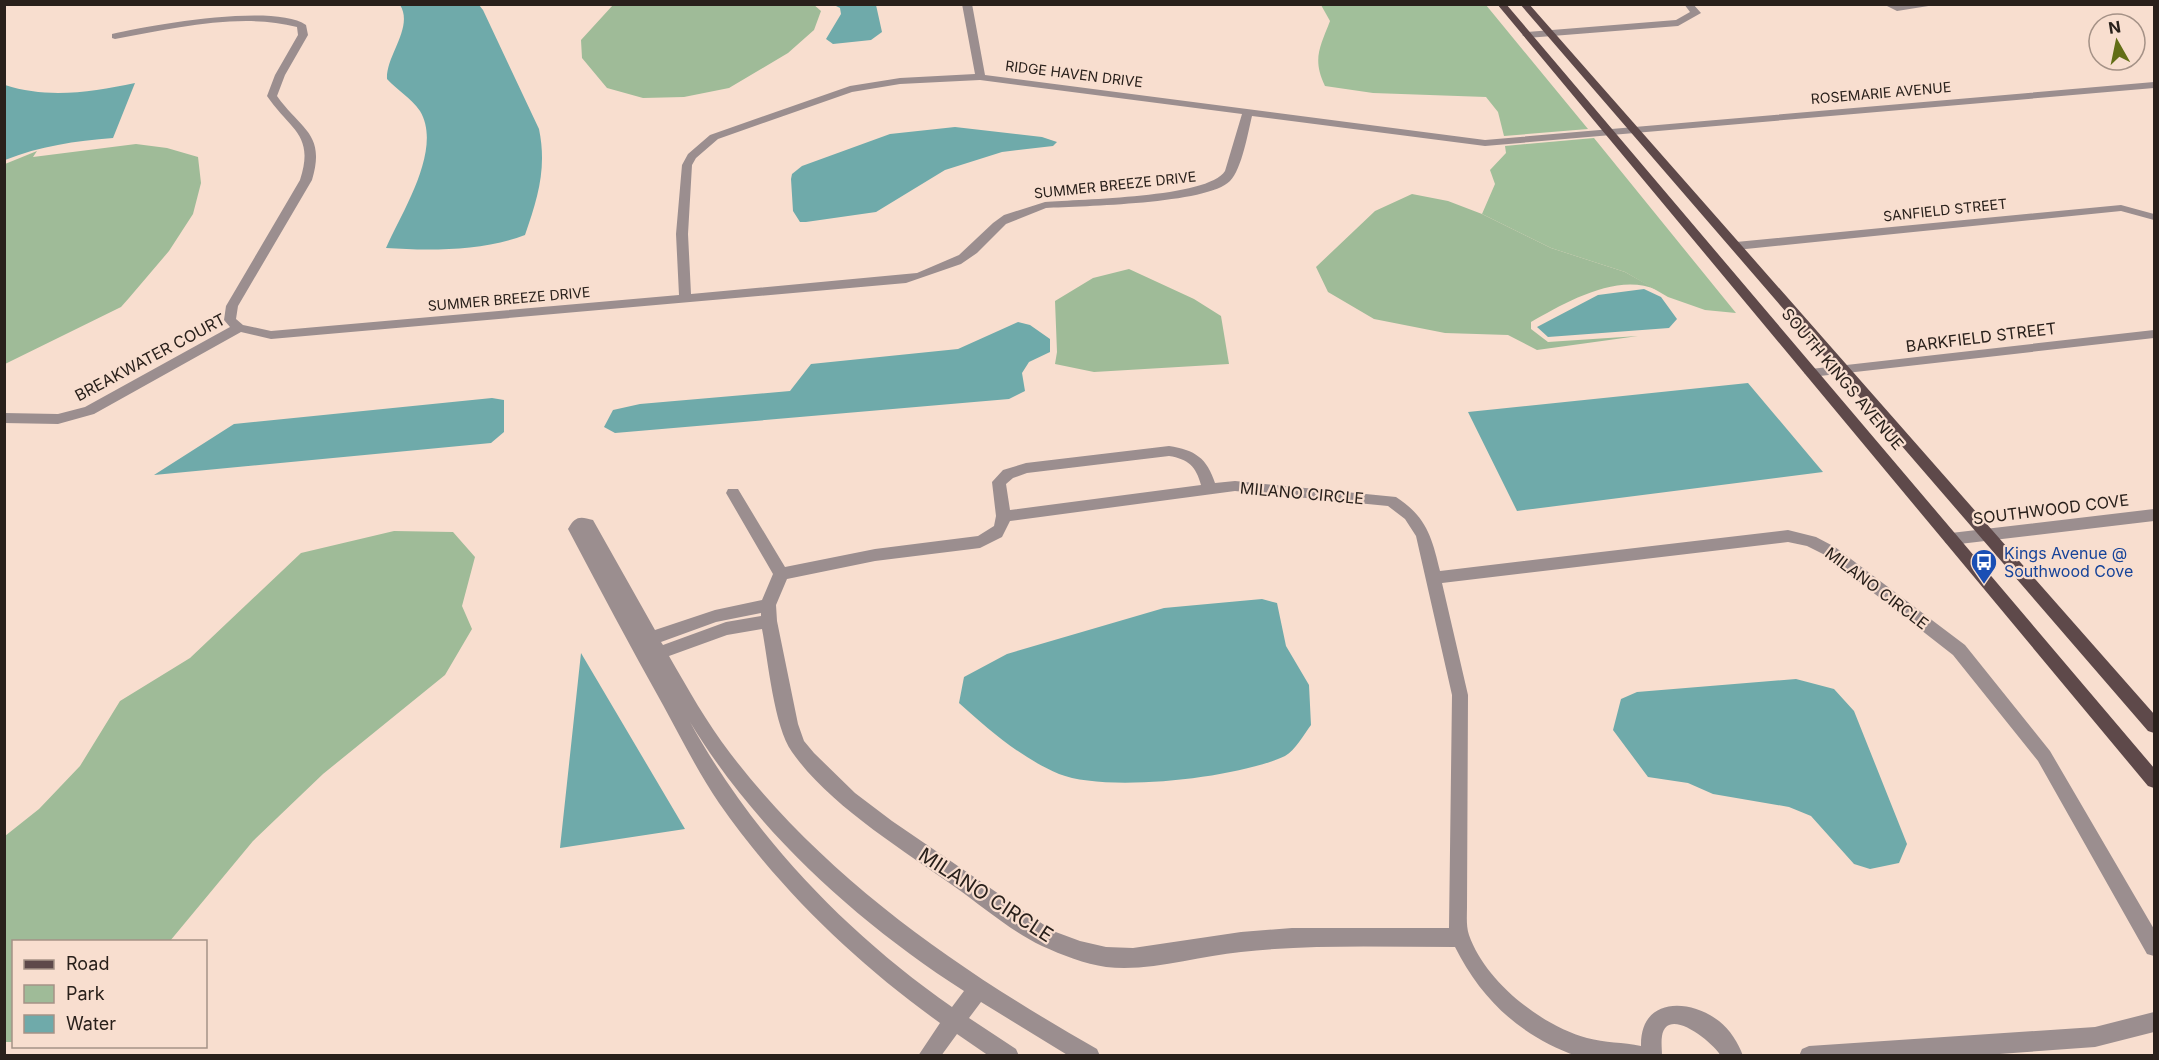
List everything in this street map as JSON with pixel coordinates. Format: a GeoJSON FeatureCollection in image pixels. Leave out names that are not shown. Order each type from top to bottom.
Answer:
{"type":"FeatureCollection","features":[{"type":"Feature","properties":{"kind":"main road","name":"SOUTH KINGS AVENUE"},"geometry":{"type":"LineString","coordinates":[[1501,4],[2152,774]]}},
{"type":"Feature","properties":{"kind":"main road","name":"SOUTH KINGS AVENUE"},"geometry":{"type":"LineString","coordinates":[[1524,4],[2154,726]]}},
{"type":"Feature","properties":{"kind":"street"},"geometry":{"type":"LineString","coordinates":[[968,4],[980,77]]}},
{"type":"Feature","properties":{"kind":"street"},"geometry":{"type":"LineString","coordinates":[[1527,35],[1678,22],[1696,13],[1688,4]]}},
{"type":"Feature","properties":{"kind":"street"},"geometry":{"type":"LineString","coordinates":[[1887,4],[1897,8],[1937,4]]}},
{"type":"Feature","properties":{"kind":"street"},"geometry":{"type":"LineString","coordinates":[[115,36],[175,25],[268,19],[288,20],[301,25],[303,35],[280,75],[272,96],[281,111],[308,137],[313,147],[312,166],[232,306],[230,320],[239,328]]}},
{"type":"Feature","properties":{"kind":"street","name":"RIDGE HAVEN DRIVE"},"geometry":{"type":"LineString","coordinates":[[685,298],[682,234],[687,165],[692,156],[714,137],[850,89],[900,81],[980,77],[1485,143],[1610,132]]}},
{"type":"Feature","properties":{"kind":"street","name":"ROSEMARIE AVENUE"},"geometry":{"type":"LineString","coordinates":[[1610,132],[2154,85]]}},
{"type":"Feature","properties":{"kind":"street","name":"SUMMER BREEZE DRIVE"},"geometry":{"type":"LineString","coordinates":[[239,328],[271,335],[906,279],[945,268],[962,259],[976,249],[996,226],[1024,211],[1045,206],[1204,190],[1226,179],[1231,171],[1248,113]]}},
{"type":"Feature","properties":{"kind":"street","name":"SANFIELD STREET"},"geometry":{"type":"LineString","coordinates":[[1736,246],[2121,208],[2154,217]]}},
{"type":"Feature","properties":{"kind":"street","name":"BREAKWATER COURT"},"geometry":{"type":"LineString","coordinates":[[4,418],[58,419],[89,411],[239,328]]}},
{"type":"Feature","properties":{"kind":"street","name":"BARKFIELD STREET"},"geometry":{"type":"LineString","coordinates":[[1811,373],[2154,334]]}},
{"type":"Feature","properties":{"kind":"street"},"geometry":{"type":"LineString","coordinates":[[782,574],[875,555],[980,542],[997,535],[1003,527],[999,482],[1008,474],[1026,468],[1169,451],[1184,453],[1201,464],[1210,490]]}},
{"type":"Feature","properties":{"kind":"street","name":"MILANO CIRCLE"},"geometry":{"type":"LineString","coordinates":[[1003,516],[1235,486],[1390,501],[1405,510],[1416,520],[1424,536],[1460,695],[1457,907],[1460,937],[1479,971],[1503,1001],[1537,1028],[1587,1049],[1640,1056]]}},
{"type":"Feature","properties":{"kind":"street"},"geometry":{"type":"LineString","coordinates":[[733,493],[782,574]]}},
{"type":"Feature","properties":{"kind":"street","name":"SOUTHWOOD COVE"},"geometry":{"type":"LineString","coordinates":[[1951,538],[2154,515]]}},
{"type":"Feature","properties":{"kind":"street"},"geometry":{"type":"LineString","coordinates":[[1009,1056],[902,980],[833,921],[784,871],[753,834],[698,752],[575,529],[580,522],[588,524],[710,739],[745,785],[783,828],[830,877],[894,931],[978,989],[1090,1056]]}},
{"type":"Feature","properties":{"kind":"street","name":"MILANO CIRCLE"},"geometry":{"type":"LineString","coordinates":[[1435,578],[1788,536],[1811,541],[1830,551],[1959,650],[2044,756],[2154,946]]}},
{"type":"Feature","properties":{"kind":"street"},"geometry":{"type":"LineString","coordinates":[[656,645],[726,629],[768,613],[782,574]]}},
{"type":"Feature","properties":{"kind":"street","name":"MILANO CIRCLE"},"geometry":{"type":"LineString","coordinates":[[768,613],[789,724],[797,745],[808,758],[849,799],[886,827],[996,906],[1047,938],[1080,951],[1106,957],[1133,958],[1240,942],[1292,938],[1460,937]]}},
{"type":"Feature","properties":{"kind":"street"},"geometry":{"type":"LineString","coordinates":[[928,1056],[978,989]]}},
{"type":"Feature","properties":{"kind":"street"},"geometry":{"type":"LineString","coordinates":[[1652,1056],[1649,1043],[1658,1021],[1668,1015],[1680,1014],[1695,1016],[1708,1024],[1720,1034],[1733,1056]]}},
{"type":"Feature","properties":{"kind":"street"},"geometry":{"type":"LineString","coordinates":[[1809,1056],[2095,1036],[2154,1022]]}},
{"type":"Feature","properties":{"kind":"green space"},"geometry":{"type":"Polygon","coordinates":[[[813,4],[821,11],[814,30],[788,53],[729,88],[684,97],[643,98],[607,88],[582,58],[581,40],[613,5],[813,4]]]}},
{"type":"Feature","properties":{"kind":"green space"},"geometry":{"type":"Polygon","coordinates":[[[1321,5],[1486,5],[1588,129],[1504,136],[1498,112],[1486,97],[1373,93],[1325,86],[1318,60],[1330,21],[1321,5]]]}},
{"type":"Feature","properties":{"kind":"green space"},"geometry":{"type":"Polygon","coordinates":[[[1594,138],[1736,313],[1705,310],[1668,297],[1625,272],[1551,248],[1482,214],[1495,184],[1490,170],[1506,153],[1505,146],[1594,138]]]}},
{"type":"Feature","properties":{"kind":"green space"},"geometry":{"type":"Polygon","coordinates":[[[136,144],[167,148],[198,157],[201,183],[193,214],[169,251],[121,307],[5,364],[5,164],[37,151],[33,157],[136,144]]]}},
{"type":"Feature","properties":{"kind":"green space"},"geometry":{"type":"Polygon","coordinates":[[[1412,194],[1448,201],[1482,214],[1551,248],[1625,272],[1657,290],[1641,285],[1609,287],[1559,306],[1531,322],[1531,329],[1548,342],[1638,336],[1537,350],[1508,335],[1445,333],[1374,319],[1328,292],[1316,267],[1375,211],[1412,194]]]}},
{"type":"Feature","properties":{"kind":"green space"},"geometry":{"type":"Polygon","coordinates":[[[1129,269],[1194,299],[1221,316],[1229,364],[1094,372],[1055,364],[1057,352],[1055,301],[1093,278],[1129,269]]]}},
{"type":"Feature","properties":{"kind":"green space"},"geometry":{"type":"Polygon","coordinates":[[[394,531],[453,532],[475,557],[462,606],[472,629],[445,675],[323,774],[253,841],[171,940],[12,940],[12,1042],[5,1042],[5,836],[39,809],[80,766],[120,701],[190,658],[301,553],[394,531]]]}},
{"type":"Feature","properties":{"kind":"water"},"geometry":{"type":"Polygon","coordinates":[[[400,5],[479,5],[483,10],[539,129],[542,170],[534,208],[525,235],[492,244],[457,249],[386,248],[418,180],[427,143],[426,126],[420,111],[387,79],[404,22],[400,5]]]}},
{"type":"Feature","properties":{"kind":"water"},"geometry":{"type":"Polygon","coordinates":[[[834,5],[876,5],[882,32],[871,40],[833,44],[826,39],[841,14],[840,8],[834,5]]]}},
{"type":"Feature","properties":{"kind":"water"},"geometry":{"type":"Polygon","coordinates":[[[135,83],[113,138],[58,145],[5,160],[5,85],[37,92],[70,93],[135,83]]]}},
{"type":"Feature","properties":{"kind":"water"},"geometry":{"type":"Polygon","coordinates":[[[955,127],[1042,137],[1057,142],[1053,146],[1002,152],[945,170],[876,212],[800,222],[793,211],[792,174],[802,166],[890,134],[955,127]]]}},
{"type":"Feature","properties":{"kind":"water"},"geometry":{"type":"Polygon","coordinates":[[[1644,289],[1661,297],[1677,319],[1669,328],[1548,337],[1537,327],[1598,295],[1644,289]]]}},
{"type":"Feature","properties":{"kind":"water"},"geometry":{"type":"Polygon","coordinates":[[[1018,322],[1030,325],[1050,339],[1050,352],[1029,362],[1022,373],[1025,391],[1009,399],[615,433],[604,427],[613,410],[640,404],[790,391],[811,364],[958,349],[1018,322]]]}},
{"type":"Feature","properties":{"kind":"water"},"geometry":{"type":"Polygon","coordinates":[[[1748,383],[1823,472],[1517,511],[1468,412],[1748,383]]]}},
{"type":"Feature","properties":{"kind":"water"},"geometry":{"type":"Polygon","coordinates":[[[492,398],[504,400],[504,432],[491,443],[154,475],[234,424],[492,398]]]}},
{"type":"Feature","properties":{"kind":"water"},"geometry":{"type":"Polygon","coordinates":[[[1262,599],[1277,603],[1286,646],[1309,685],[1311,725],[1289,754],[1264,764],[1237,771],[1172,780],[1108,782],[1081,780],[1059,774],[1019,752],[959,703],[964,677],[1007,654],[1164,608],[1262,599]]]}},
{"type":"Feature","properties":{"kind":"water"},"geometry":{"type":"Polygon","coordinates":[[[581,653],[685,829],[560,848],[581,653]]]}},
{"type":"Feature","properties":{"kind":"water"},"geometry":{"type":"Polygon","coordinates":[[[1796,679],[1834,689],[1854,711],[1907,844],[1899,863],[1870,869],[1854,864],[1811,816],[1789,807],[1713,794],[1688,783],[1648,777],[1613,730],[1621,699],[1637,692],[1796,679]]]}},
{"type":"Feature","properties":{"kind":"place","name":"Kings Avenue @ Southwood Cove"},"geometry":{"type":"Point","coordinates":[1984,585]}}]}
